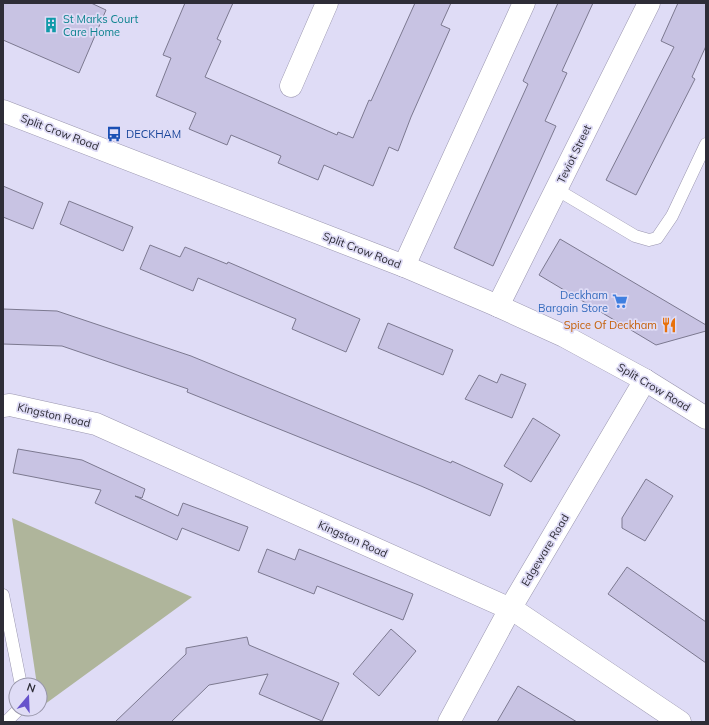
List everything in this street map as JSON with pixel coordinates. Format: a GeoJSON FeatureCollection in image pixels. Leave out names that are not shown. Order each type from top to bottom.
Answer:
{"type":"FeatureCollection","features":[{"type":"Feature","properties":{"kind":"street"},"geometry":{"type":"LineString","coordinates":[[291,86],[327,3]]}},
{"type":"Feature","properties":{"kind":"street"},"geometry":{"type":"LineString","coordinates":[[404,266],[524,3]]}},
{"type":"Feature","properties":{"kind":"street","name":"Teviot Street"},"geometry":{"type":"LineString","coordinates":[[498,306],[649,3]]}},
{"type":"Feature","properties":{"kind":"street","name":"Split Crow Road"},"geometry":{"type":"LineString","coordinates":[[3,111],[404,266],[498,306],[564,336],[645,380],[706,418]]}},
{"type":"Feature","properties":{"kind":"street","name":"Edgeware Road"},"geometry":{"type":"LineString","coordinates":[[449,722],[510,609],[645,380]]}},
{"type":"Feature","properties":{"kind":"street","name":"Kingston Road"},"geometry":{"type":"LineString","coordinates":[[3,406],[10,405],[96,424],[510,609],[680,722]]}},
{"type":"Feature","properties":{"kind":"lane"},"geometry":{"type":"LineString","coordinates":[[556,189],[635,236],[650,240],[657,238],[672,216],[706,144]]}},
{"type":"Feature","properties":{"kind":"lane"},"geometry":{"type":"LineString","coordinates":[[3,595],[19,677]]}},
{"type":"Feature","properties":{"kind":"green space"},"geometry":{"type":"Polygon","coordinates":[[[12,518],[192,597],[48,702],[48,677],[36,677],[12,518]]]}},
{"type":"Feature","properties":{"kind":"building","name":"St Marks Court Care Home"},"geometry":{"type":"Polygon","coordinates":[[[3,3],[91,3],[106,10],[79,73],[3,40],[3,3]]]}},
{"type":"Feature","properties":{"kind":"building"},"geometry":{"type":"Polygon","coordinates":[[[185,3],[233,3],[217,39],[221,41],[205,77],[337,135],[338,132],[353,138],[369,100],[371,101],[415,3],[451,3],[441,25],[450,29],[411,117],[398,151],[389,147],[373,186],[324,165],[318,180],[278,163],[281,156],[231,135],[227,145],[189,129],[196,113],[156,96],[171,58],[163,55],[185,3]]]}},
{"type":"Feature","properties":{"kind":"building"},"geometry":{"type":"Polygon","coordinates":[[[558,3],[593,3],[562,71],[567,73],[545,121],[556,126],[493,266],[454,248],[528,84],[523,81],[558,3]]]}},
{"type":"Feature","properties":{"kind":"building"},"geometry":{"type":"Polygon","coordinates":[[[678,3],[706,3],[706,46],[692,77],[695,79],[636,195],[606,180],[674,47],[661,41],[678,3]]]}},
{"type":"Feature","properties":{"kind":"building"},"geometry":{"type":"Polygon","coordinates":[[[3,186],[43,203],[33,229],[3,217],[3,186]]]}},
{"type":"Feature","properties":{"kind":"building"},"geometry":{"type":"Polygon","coordinates":[[[69,201],[133,227],[123,251],[60,224],[69,201]]]}},
{"type":"Feature","properties":{"kind":"building"},"geometry":{"type":"Polygon","coordinates":[[[560,239],[706,325],[706,331],[656,345],[539,275],[560,239]]]}},
{"type":"Feature","properties":{"kind":"building"},"geometry":{"type":"Polygon","coordinates":[[[150,245],[180,257],[185,247],[227,264],[228,262],[360,319],[346,352],[292,329],[296,319],[198,278],[193,291],[140,269],[150,245]]]}},
{"type":"Feature","properties":{"kind":"building"},"geometry":{"type":"Polygon","coordinates":[[[3,309],[57,311],[191,356],[451,463],[452,461],[503,484],[490,516],[421,486],[187,392],[188,389],[62,346],[3,344],[3,309]]]}},
{"type":"Feature","properties":{"kind":"building"},"geometry":{"type":"Polygon","coordinates":[[[388,323],[453,350],[443,375],[378,348],[388,323]]]}},
{"type":"Feature","properties":{"kind":"building"},"geometry":{"type":"Polygon","coordinates":[[[501,374],[526,384],[512,418],[465,399],[479,375],[497,383],[501,374]]]}},
{"type":"Feature","properties":{"kind":"building"},"geometry":{"type":"Polygon","coordinates":[[[533,418],[560,435],[531,482],[504,466],[533,418]]]}},
{"type":"Feature","properties":{"kind":"building"},"geometry":{"type":"Polygon","coordinates":[[[18,449],[82,460],[145,489],[142,498],[135,496],[178,516],[183,503],[248,527],[239,551],[182,528],[177,540],[95,503],[101,490],[13,473],[18,449]]]}},
{"type":"Feature","properties":{"kind":"building"},"geometry":{"type":"Polygon","coordinates":[[[646,479],[673,496],[645,541],[622,528],[622,518],[646,479]]]}},
{"type":"Feature","properties":{"kind":"building"},"geometry":{"type":"Polygon","coordinates":[[[267,549],[295,560],[299,549],[413,594],[403,620],[317,586],[314,594],[258,572],[267,549]]]}},
{"type":"Feature","properties":{"kind":"building"},"geometry":{"type":"Polygon","coordinates":[[[627,567],[706,622],[706,663],[608,594],[627,567]]]}},
{"type":"Feature","properties":{"kind":"building"},"geometry":{"type":"Polygon","coordinates":[[[391,629],[416,651],[379,696],[353,674],[391,629]]]}},
{"type":"Feature","properties":{"kind":"building"},"geometry":{"type":"Polygon","coordinates":[[[247,637],[249,645],[339,683],[322,721],[259,694],[268,674],[209,685],[171,722],[115,722],[186,654],[186,648],[247,637]]]}},
{"type":"Feature","properties":{"kind":"building"},"geometry":{"type":"Polygon","coordinates":[[[518,686],[577,722],[497,722],[518,686]]]}},
{"type":"Feature","properties":{"kind":"place","name":"St Marks Court Care Home"},"geometry":{"type":"Point","coordinates":[51,25]}},
{"type":"Feature","properties":{"kind":"place","name":"DECKHAM"},"geometry":{"type":"Point","coordinates":[114,134]}},
{"type":"Feature","properties":{"kind":"place","name":"Deckham Bargain Store"},"geometry":{"type":"Point","coordinates":[620,301]}},
{"type":"Feature","properties":{"kind":"place","name":"Spice Of Deckham"},"geometry":{"type":"Point","coordinates":[669,325]}}]}
